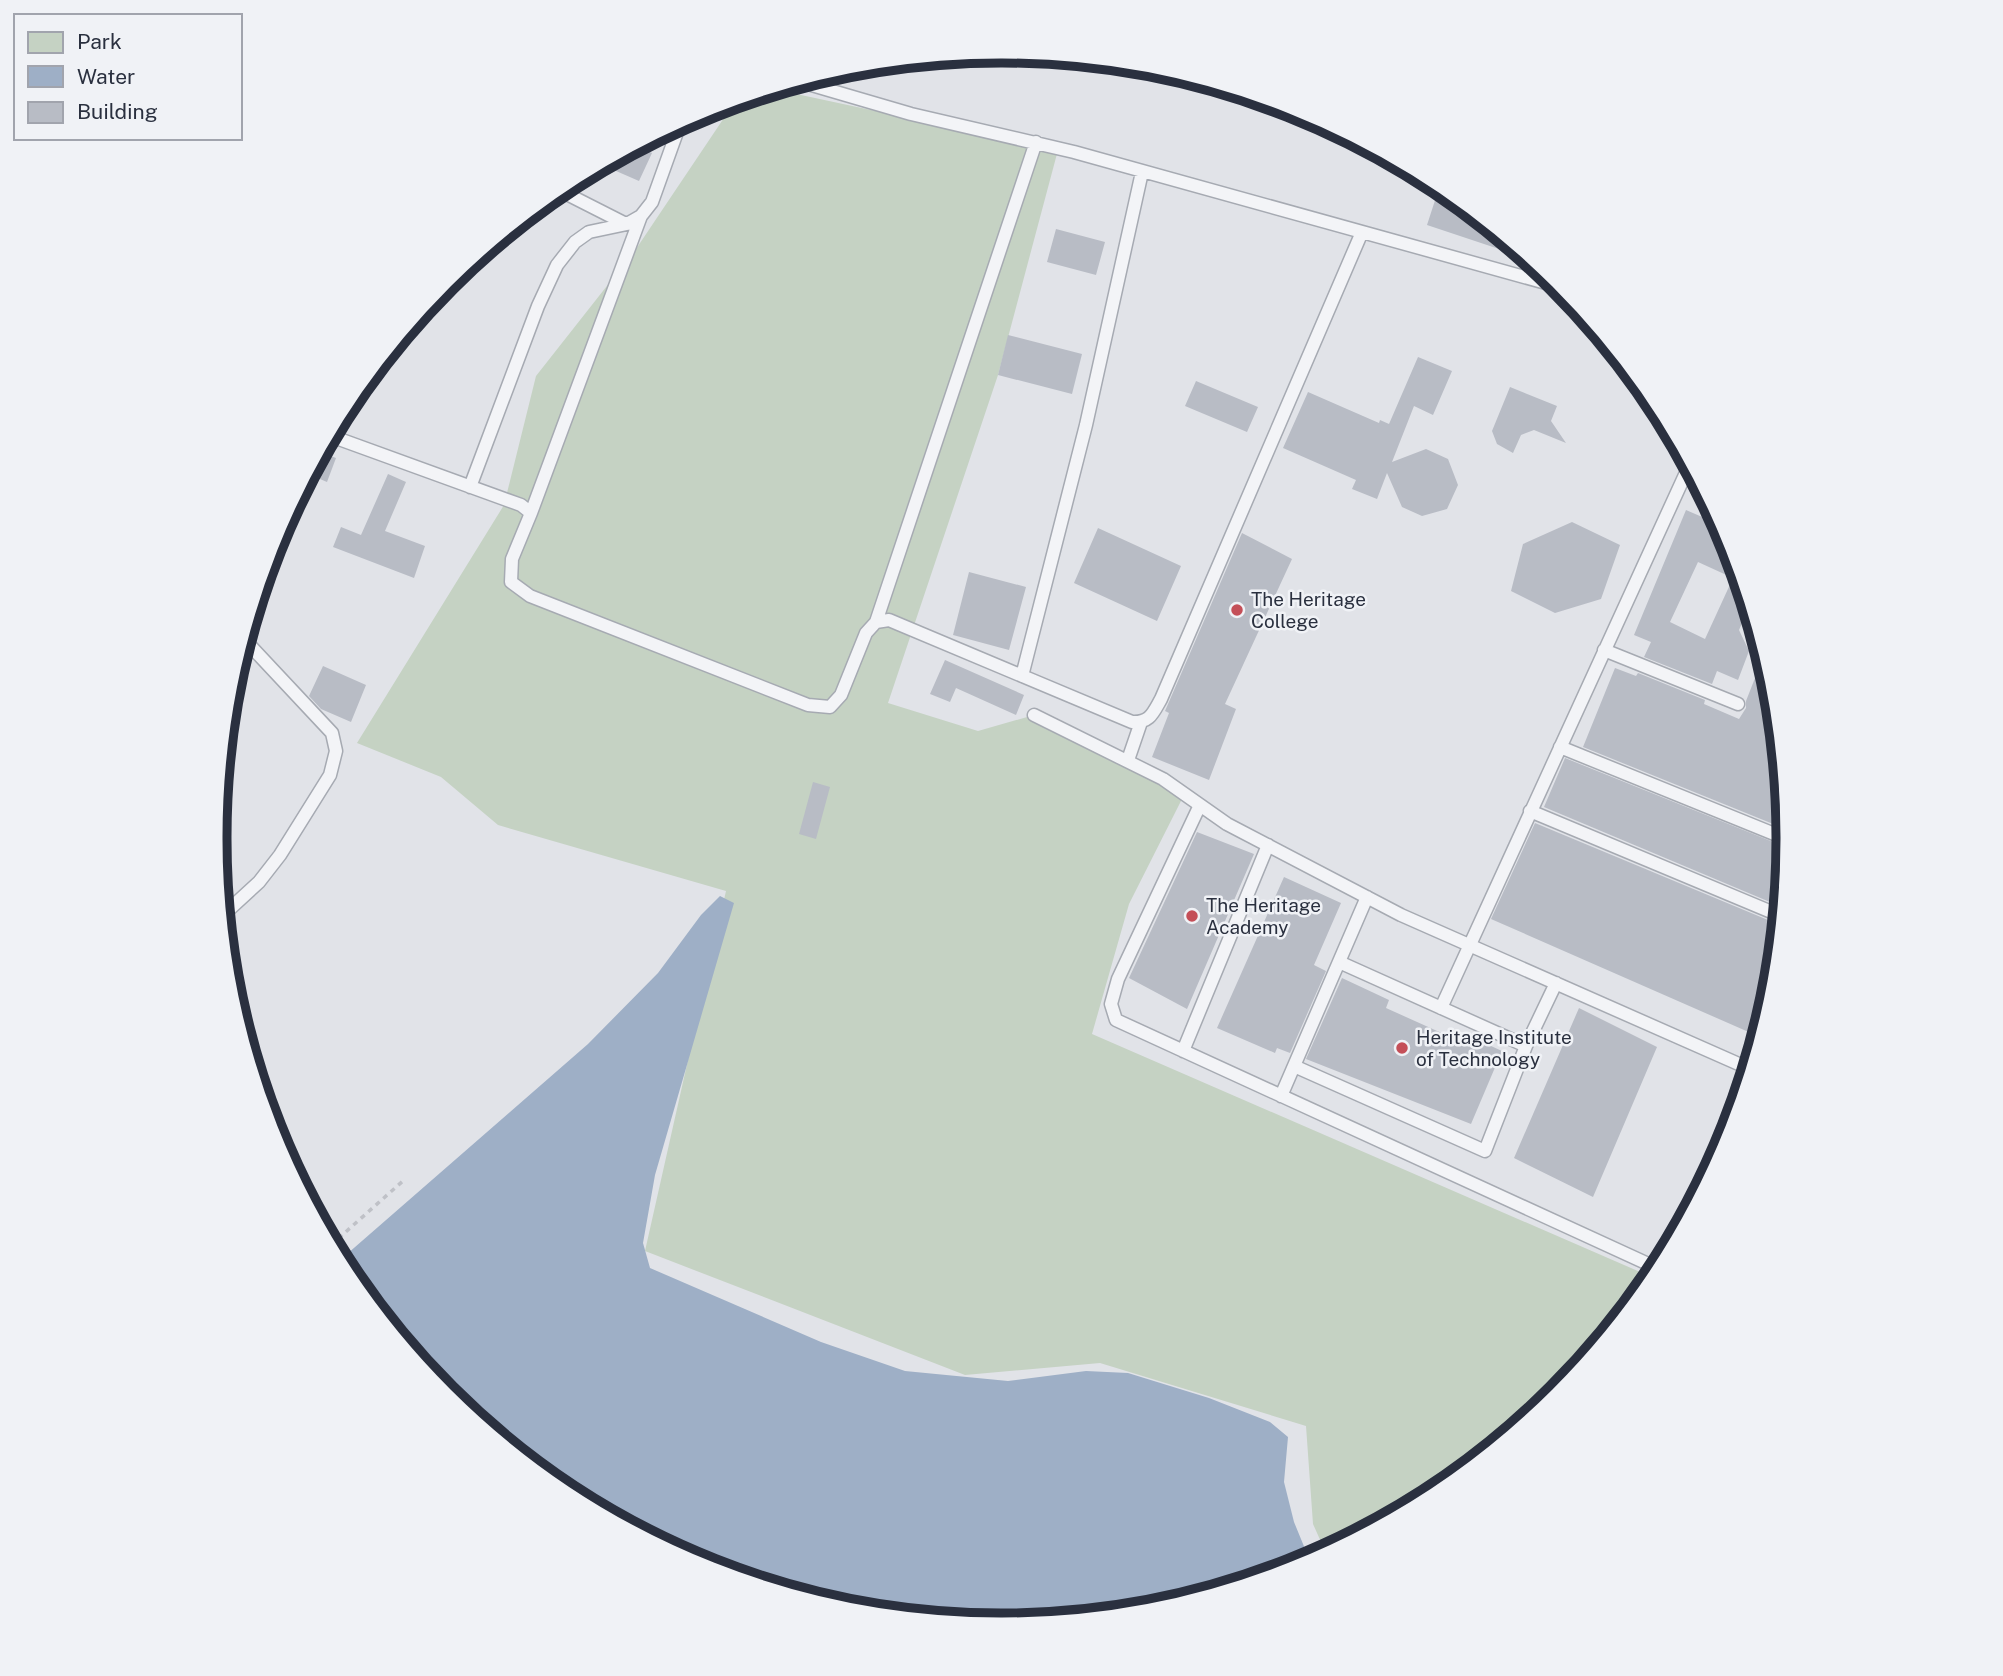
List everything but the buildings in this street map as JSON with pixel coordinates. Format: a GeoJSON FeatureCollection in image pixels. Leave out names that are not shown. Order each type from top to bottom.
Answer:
{"type":"FeatureCollection","features":[{"type":"Feature","properties":{"kind":"lane"},"geometry":{"type":"LineString","coordinates":[[815,86],[911,114],[1036,142],[1541,282]]}},
{"type":"Feature","properties":{"kind":"lane"},"geometry":{"type":"LineString","coordinates":[[470,487],[538,306],[557,265],[575,242],[589,232],[627,224],[640,216],[652,202],[676,135]]}},
{"type":"Feature","properties":{"kind":"lane"},"geometry":{"type":"LineString","coordinates":[[640,216],[512,559],[511,582],[530,596],[808,705],[830,707],[841,695],[866,634],[876,622],[1036,142]]}},
{"type":"Feature","properties":{"kind":"lane"},"geometry":{"type":"LineString","coordinates":[[1022,676],[1086,425],[1142,172]]}},
{"type":"Feature","properties":{"kind":"lane"},"geometry":{"type":"LineString","coordinates":[[569,195],[627,224]]}},
{"type":"Feature","properties":{"kind":"lane"},"geometry":{"type":"LineString","coordinates":[[876,622],[889,620],[1132,722],[1151,718],[1362,232]]}},
{"type":"Feature","properties":{"kind":"lane"},"geometry":{"type":"LineString","coordinates":[[337,438],[522,505],[531,513]]}},
{"type":"Feature","properties":{"kind":"lane"},"geometry":{"type":"LineString","coordinates":[[1441,1008],[1685,474]]}},
{"type":"Feature","properties":{"kind":"lane"},"geometry":{"type":"LineString","coordinates":[[230,909],[259,882],[279,855],[330,775],[336,751],[332,733],[251,646]]}},
{"type":"Feature","properties":{"kind":"lane"},"geometry":{"type":"LineString","coordinates":[[1604,650],[1738,704]]}},
{"type":"Feature","properties":{"kind":"lane"},"geometry":{"type":"LineString","coordinates":[[1034,715],[1163,779],[1227,824],[1367,897],[1742,1065]]}},
{"type":"Feature","properties":{"kind":"lane"},"geometry":{"type":"LineString","coordinates":[[1128,760],[1141,722]]}},
{"type":"Feature","properties":{"kind":"lane"},"geometry":{"type":"LineString","coordinates":[[1560,747],[1776,835]]}},
{"type":"Feature","properties":{"kind":"lane"},"geometry":{"type":"LineString","coordinates":[[1200,805],[1118,979],[1111,1004],[1116,1020],[1649,1264]]}},
{"type":"Feature","properties":{"kind":"lane"},"geometry":{"type":"LineString","coordinates":[[1531,811],[1773,912]]}},
{"type":"Feature","properties":{"kind":"lane"},"geometry":{"type":"LineString","coordinates":[[1183,1051],[1268,845]]}},
{"type":"Feature","properties":{"kind":"lane"},"geometry":{"type":"LineString","coordinates":[[1281,1096],[1367,897]]}},
{"type":"Feature","properties":{"kind":"lane"},"geometry":{"type":"LineString","coordinates":[[1339,962],[1526,1046]]}},
{"type":"Feature","properties":{"kind":"lane"},"geometry":{"type":"LineString","coordinates":[[1294,1066],[1485,1151],[1526,1046],[1556,983]]}},
{"type":"Feature","properties":{"kind":"path"},"geometry":{"type":"LineString","coordinates":[[338,1239],[404,1180]]}},
{"type":"Feature","properties":{"kind":"green space"},"geometry":{"type":"Polygon","coordinates":[[[789,93],[1058,150],[998,375],[888,703],[978,731],[1034,715],[1183,797],[1129,904],[1092,1034],[1643,1273],[1584,1349],[1550,1386],[1473,1453],[1389,1509],[1322,1543],[1313,1524],[1306,1426],[1100,1363],[965,1375],[645,1251],[726,891],[498,825],[441,777],[357,743],[504,505],[536,376],[636,249],[727,114],[789,93]]]}},
{"type":"Feature","properties":{"kind":"water"},"geometry":{"type":"Polygon","coordinates":[[[720,896],[734,903],[655,1175],[643,1243],[650,1268],[821,1342],[905,1371],[1008,1381],[1086,1371],[1128,1373],[1209,1398],[1270,1422],[1288,1437],[1284,1482],[1294,1522],[1306,1550],[1251,1572],[1202,1587],[1103,1606],[1002,1613],[900,1606],[850,1598],[752,1572],[659,1533],[614,1509],[530,1453],[453,1386],[387,1310],[347,1254],[588,1044],[658,973],[701,915],[720,896]]]}},
{"type":"Feature","properties":{"kind":"place","name":"The Heritage College"},"geometry":{"type":"Point","coordinates":[1237,610]}},
{"type":"Feature","properties":{"kind":"place","name":"The Heritage Academy"},"geometry":{"type":"Point","coordinates":[1192,916]}},
{"type":"Feature","properties":{"kind":"place","name":"Heritage Institute of Technology"},"geometry":{"type":"Point","coordinates":[1402,1048]}}]}
